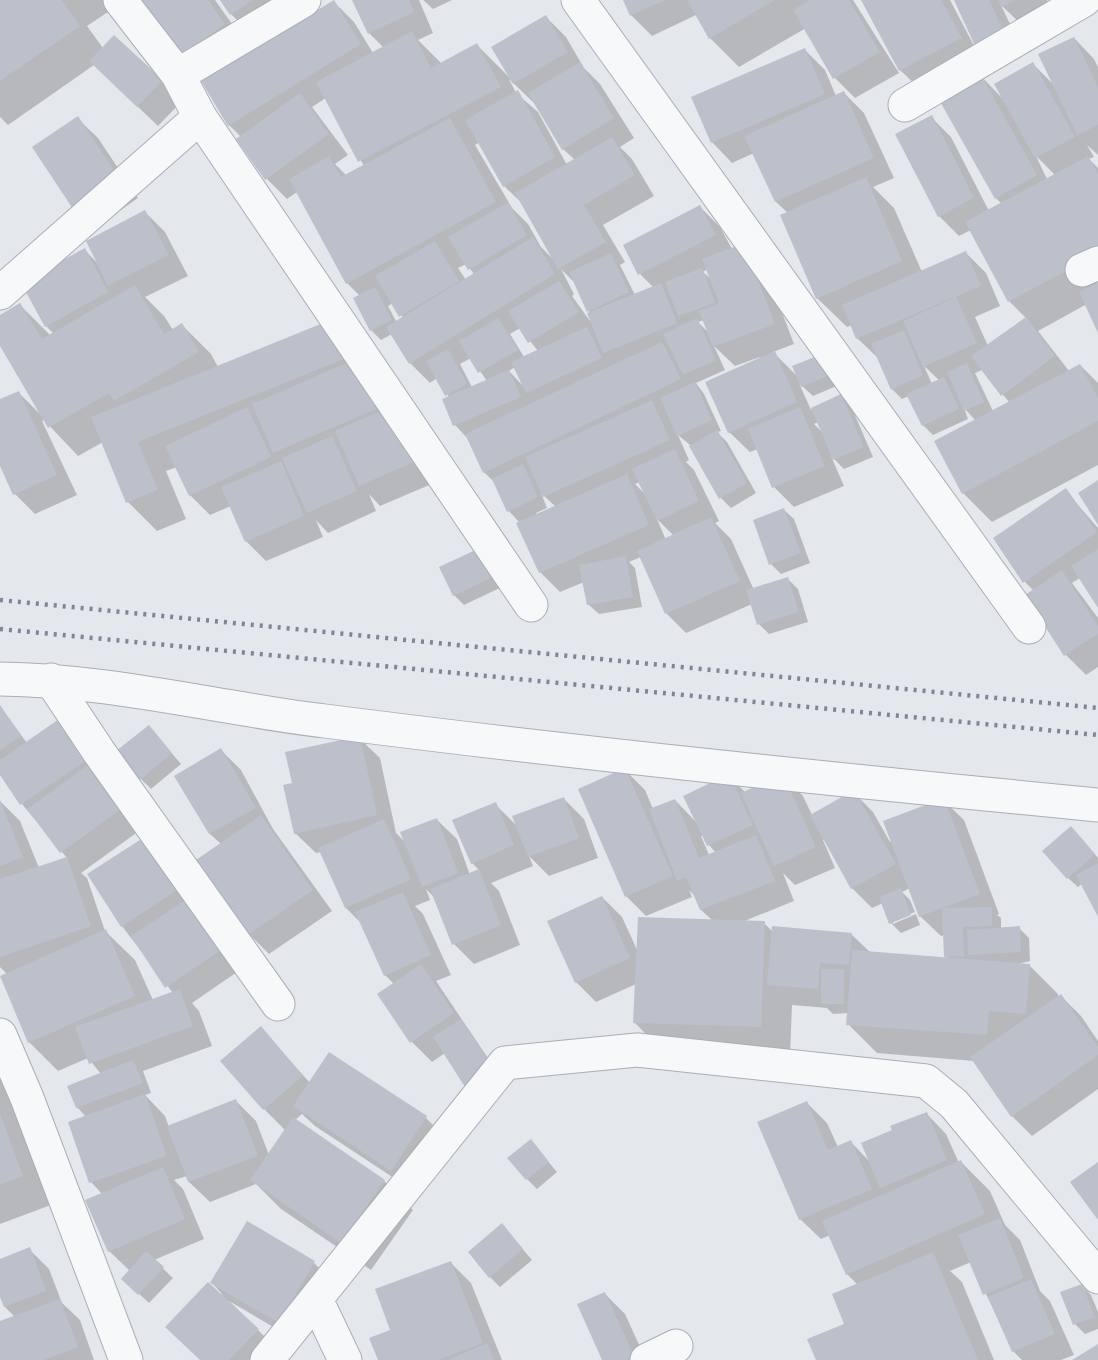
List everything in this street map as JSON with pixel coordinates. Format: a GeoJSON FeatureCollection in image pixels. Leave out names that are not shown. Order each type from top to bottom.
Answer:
{"type":"FeatureCollection","features":[{"type":"Feature","properties":{"kind":"street"},"geometry":{"type":"LineString","coordinates":[[120,0],[178,75],[200,117],[531,605]]}},
{"type":"Feature","properties":{"kind":"street"},"geometry":{"type":"LineString","coordinates":[[178,75],[304,0]]}},
{"type":"Feature","properties":{"kind":"street"},"geometry":{"type":"LineString","coordinates":[[578,0],[1029,627]]}},
{"type":"Feature","properties":{"kind":"street"},"geometry":{"type":"LineString","coordinates":[[905,105],[1084,0]]}},
{"type":"Feature","properties":{"kind":"street"},"geometry":{"type":"LineString","coordinates":[[0,293],[200,117]]}},
{"type":"Feature","properties":{"kind":"street"},"geometry":{"type":"LineString","coordinates":[[0,679],[51,680],[323,721],[813,777],[1098,805]]}},
{"type":"Feature","properties":{"kind":"street"},"geometry":{"type":"LineString","coordinates":[[51,680],[278,1004]]}},
{"type":"Feature","properties":{"kind":"street"},"geometry":{"type":"LineString","coordinates":[[0,1035],[27,1098],[126,1360]]}},
{"type":"Feature","properties":{"kind":"street"},"geometry":{"type":"LineString","coordinates":[[267,1360],[505,1063],[637,1050],[926,1081],[954,1104],[1098,1277]]}},
{"type":"Feature","properties":{"kind":"street"},"geometry":{"type":"LineString","coordinates":[[316,1299],[345,1360]]}},
{"type":"Feature","properties":{"kind":"street"},"geometry":{"type":"LineString","coordinates":[[647,1360],[676,1346]]}},
{"type":"Feature","properties":{"kind":"building"},"geometry":{"type":"Polygon","coordinates":[[[0,0],[62,0],[80,26],[0,81],[0,0]]]}},
{"type":"Feature","properties":{"kind":"building"},"geometry":{"type":"Polygon","coordinates":[[[141,0],[208,0],[225,24],[181,56],[141,0]]]}},
{"type":"Feature","properties":{"kind":"building"},"geometry":{"type":"Polygon","coordinates":[[[220,0],[253,0],[230,15],[220,0]]]}},
{"type":"Feature","properties":{"kind":"building"},"geometry":{"type":"Polygon","coordinates":[[[334,0],[361,44],[228,126],[201,81],[334,0]]]}},
{"type":"Feature","properties":{"kind":"building"},"geometry":{"type":"Polygon","coordinates":[[[352,0],[409,0],[414,12],[368,34],[352,0]]]}},
{"type":"Feature","properties":{"kind":"building"},"geometry":{"type":"Polygon","coordinates":[[[623,0],[665,0],[630,16],[623,0]]]}},
{"type":"Feature","properties":{"kind":"building"},"geometry":{"type":"Polygon","coordinates":[[[687,0],[775,0],[709,39],[687,0]]]}},
{"type":"Feature","properties":{"kind":"building"},"geometry":{"type":"Polygon","coordinates":[[[810,0],[849,0],[880,52],[833,79],[793,10],[810,0]]]}},
{"type":"Feature","properties":{"kind":"building"},"geometry":{"type":"Polygon","coordinates":[[[861,0],[941,0],[962,38],[899,71],[861,0]]]}},
{"type":"Feature","properties":{"kind":"building"},"geometry":{"type":"Polygon","coordinates":[[[954,0],[989,0],[1005,34],[976,48],[954,0]]]}},
{"type":"Feature","properties":{"kind":"building"},"geometry":{"type":"Polygon","coordinates":[[[998,0],[1016,0],[1001,7],[998,0]]]}},
{"type":"Feature","properties":{"kind":"building"},"geometry":{"type":"Polygon","coordinates":[[[546,15],[568,52],[513,84],[491,47],[546,15]]]}},
{"type":"Feature","properties":{"kind":"building"},"geometry":{"type":"Polygon","coordinates":[[[412,31],[431,68],[477,43],[501,87],[358,162],[316,82],[412,31]]]}},
{"type":"Feature","properties":{"kind":"building"},"geometry":{"type":"Polygon","coordinates":[[[114,35],[163,80],[137,107],[89,61],[114,35]]]}},
{"type":"Feature","properties":{"kind":"building"},"geometry":{"type":"Polygon","coordinates":[[[1074,37],[1098,87],[1098,125],[1077,135],[1038,54],[1074,37]]]}},
{"type":"Feature","properties":{"kind":"building"},"geometry":{"type":"Polygon","coordinates":[[[805,48],[825,94],[711,143],[691,97],[805,48]]]}},
{"type":"Feature","properties":{"kind":"building"},"geometry":{"type":"Polygon","coordinates":[[[580,62],[614,118],[562,150],[528,93],[580,62]]]}},
{"type":"Feature","properties":{"kind":"building"},"geometry":{"type":"Polygon","coordinates":[[[1033,62],[1075,137],[1035,158],[994,84],[1033,62]]]}},
{"type":"Feature","properties":{"kind":"building"},"geometry":{"type":"Polygon","coordinates":[[[980,73],[1037,175],[995,199],[938,98],[980,73]]]}},
{"type":"Feature","properties":{"kind":"building"},"geometry":{"type":"Polygon","coordinates":[[[518,90],[555,157],[503,187],[465,120],[518,90]]]}},
{"type":"Feature","properties":{"kind":"building"},"geometry":{"type":"Polygon","coordinates":[[[844,91],[874,158],[775,202],[744,136],[844,91]]]}},
{"type":"Feature","properties":{"kind":"building"},"geometry":{"type":"Polygon","coordinates":[[[300,93],[329,134],[265,180],[236,139],[300,93]]]}},
{"type":"Feature","properties":{"kind":"building"},"geometry":{"type":"Polygon","coordinates":[[[932,115],[974,198],[938,217],[895,134],[932,115]]]}},
{"type":"Feature","properties":{"kind":"building"},"geometry":{"type":"Polygon","coordinates":[[[78,116],[119,178],[73,209],[32,147],[78,116]]]}},
{"type":"Feature","properties":{"kind":"building"},"geometry":{"type":"Polygon","coordinates":[[[450,118],[496,202],[346,284],[289,179],[329,156],[341,177],[450,118]]]}},
{"type":"Feature","properties":{"kind":"building"},"geometry":{"type":"Polygon","coordinates":[[[612,137],[635,175],[584,205],[606,242],[558,269],[515,193],[612,137]]]}},
{"type":"Feature","properties":{"kind":"building"},"geometry":{"type":"Polygon","coordinates":[[[1088,156],[1098,174],[1098,254],[1008,302],[965,222],[1088,156]]]}},
{"type":"Feature","properties":{"kind":"building"},"geometry":{"type":"Polygon","coordinates":[[[866,177],[902,261],[816,299],[780,215],[866,177]]]}},
{"type":"Feature","properties":{"kind":"building"},"geometry":{"type":"Polygon","coordinates":[[[508,202],[527,235],[468,270],[448,237],[508,202]]]}},
{"type":"Feature","properties":{"kind":"building"},"geometry":{"type":"Polygon","coordinates":[[[700,205],[716,235],[638,275],[623,245],[700,205]]]}},
{"type":"Feature","properties":{"kind":"building"},"geometry":{"type":"Polygon","coordinates":[[[145,210],[169,255],[108,286],[86,241],[145,210]]]}},
{"type":"Feature","properties":{"kind":"building"},"geometry":{"type":"Polygon","coordinates":[[[533,237],[555,274],[409,364],[386,327],[533,237]]]}},
{"type":"Feature","properties":{"kind":"building"},"geometry":{"type":"Polygon","coordinates":[[[435,241],[459,281],[399,317],[375,276],[435,241]]]}},
{"type":"Feature","properties":{"kind":"building"},"geometry":{"type":"Polygon","coordinates":[[[744,243],[775,324],[713,347],[699,311],[719,303],[702,259],[744,243]]]}},
{"type":"Feature","properties":{"kind":"building"},"geometry":{"type":"Polygon","coordinates":[[[85,248],[108,292],[45,327],[21,283],[85,248]]]}},
{"type":"Feature","properties":{"kind":"building"},"geometry":{"type":"Polygon","coordinates":[[[966,251],[981,286],[856,339],[842,305],[966,251]]]}},
{"type":"Feature","properties":{"kind":"building"},"geometry":{"type":"Polygon","coordinates":[[[611,253],[629,292],[587,312],[569,272],[611,253]]]}},
{"type":"Feature","properties":{"kind":"building"},"geometry":{"type":"Polygon","coordinates":[[[702,268],[715,303],[678,316],[665,282],[702,268]]]}},
{"type":"Feature","properties":{"kind":"building"},"geometry":{"type":"Polygon","coordinates":[[[559,281],[579,312],[528,343],[508,311],[559,281]]]}},
{"type":"Feature","properties":{"kind":"building"},"geometry":{"type":"Polygon","coordinates":[[[661,283],[677,323],[603,353],[587,313],[661,283]]]}},
{"type":"Feature","properties":{"kind":"building"},"geometry":{"type":"Polygon","coordinates":[[[1098,283],[1098,333],[1079,292],[1098,283]]]}},
{"type":"Feature","properties":{"kind":"building"},"geometry":{"type":"Polygon","coordinates":[[[135,285],[164,334],[182,323],[199,352],[114,401],[109,393],[48,428],[0,346],[0,315],[20,303],[42,339],[135,285]]]}},
{"type":"Feature","properties":{"kind":"building"},"geometry":{"type":"Polygon","coordinates":[[[375,287],[392,320],[370,331],[353,298],[375,287]]]}},
{"type":"Feature","properties":{"kind":"building"},"geometry":{"type":"Polygon","coordinates":[[[956,297],[977,343],[923,367],[903,321],[956,297]]]}},
{"type":"Feature","properties":{"kind":"building"},"geometry":{"type":"Polygon","coordinates":[[[1026,317],[1055,356],[1001,396],[971,356],[1026,317]]]}},
{"type":"Feature","properties":{"kind":"building"},"geometry":{"type":"Polygon","coordinates":[[[498,318],[518,350],[478,373],[459,341],[498,318]]]}},
{"type":"Feature","properties":{"kind":"building"},"geometry":{"type":"Polygon","coordinates":[[[697,318],[716,360],[683,375],[663,334],[697,318]]]}},
{"type":"Feature","properties":{"kind":"building"},"geometry":{"type":"Polygon","coordinates":[[[328,321],[344,359],[138,442],[158,490],[126,503],[91,417],[328,321]]]}},
{"type":"Feature","properties":{"kind":"building"},"geometry":{"type":"Polygon","coordinates":[[[587,327],[602,358],[526,393],[511,362],[587,327]]]}},
{"type":"Feature","properties":{"kind":"building"},"geometry":{"type":"Polygon","coordinates":[[[904,330],[923,375],[891,390],[871,344],[904,330]]]}},
{"type":"Feature","properties":{"kind":"building"},"geometry":{"type":"Polygon","coordinates":[[[662,342],[681,379],[483,473],[465,434],[662,342]]]}},
{"type":"Feature","properties":{"kind":"building"},"geometry":{"type":"Polygon","coordinates":[[[448,349],[467,384],[445,396],[426,361],[448,349]]]}},
{"type":"Feature","properties":{"kind":"building"},"geometry":{"type":"Polygon","coordinates":[[[775,351],[797,402],[728,433],[705,382],[775,351]]]}},
{"type":"Feature","properties":{"kind":"building"},"geometry":{"type":"Polygon","coordinates":[[[822,354],[830,375],[801,387],[792,366],[822,354]]]}},
{"type":"Feature","properties":{"kind":"building"},"geometry":{"type":"Polygon","coordinates":[[[360,357],[381,407],[273,453],[252,404],[360,357]]]}},
{"type":"Feature","properties":{"kind":"building"},"geometry":{"type":"Polygon","coordinates":[[[967,363],[984,402],[964,411],[947,372],[967,363]]]}},
{"type":"Feature","properties":{"kind":"building"},"geometry":{"type":"Polygon","coordinates":[[[1080,364],[1098,398],[1098,421],[962,494],[934,441],[1080,364]]]}},
{"type":"Feature","properties":{"kind":"building"},"geometry":{"type":"Polygon","coordinates":[[[509,370],[521,397],[453,426],[442,399],[509,370]]]}},
{"type":"Feature","properties":{"kind":"building"},"geometry":{"type":"Polygon","coordinates":[[[944,377],[959,409],[922,426],[906,394],[944,377]]]}},
{"type":"Feature","properties":{"kind":"building"},"geometry":{"type":"Polygon","coordinates":[[[695,382],[712,420],[677,436],[660,398],[695,382]]]}},
{"type":"Feature","properties":{"kind":"building"},"geometry":{"type":"Polygon","coordinates":[[[19,391],[57,475],[13,495],[0,466],[0,399],[19,391]]]}},
{"type":"Feature","properties":{"kind":"building"},"geometry":{"type":"Polygon","coordinates":[[[841,394],[864,447],[833,460],[811,408],[841,394]]]}},
{"type":"Feature","properties":{"kind":"building"},"geometry":{"type":"Polygon","coordinates":[[[652,400],[670,440],[543,497],[525,457],[652,400]]]}},
{"type":"Feature","properties":{"kind":"building"},"geometry":{"type":"Polygon","coordinates":[[[247,407],[271,457],[189,496],[165,446],[247,407]]]}},
{"type":"Feature","properties":{"kind":"building"},"geometry":{"type":"Polygon","coordinates":[[[390,407],[414,462],[359,486],[335,431],[390,407]]]}},
{"type":"Feature","properties":{"kind":"building"},"geometry":{"type":"Polygon","coordinates":[[[800,407],[825,466],[772,488],[748,429],[800,407]]]}},
{"type":"Feature","properties":{"kind":"building"},"geometry":{"type":"Polygon","coordinates":[[[717,430],[747,483],[719,499],[689,446],[717,430]]]}},
{"type":"Feature","properties":{"kind":"building"},"geometry":{"type":"Polygon","coordinates":[[[332,436],[357,491],[307,513],[282,458],[332,436]]]}},
{"type":"Feature","properties":{"kind":"building"},"geometry":{"type":"Polygon","coordinates":[[[675,449],[699,501],[657,521],[632,469],[675,449]]]}},
{"type":"Feature","properties":{"kind":"building"},"geometry":{"type":"Polygon","coordinates":[[[281,461],[304,516],[245,542],[221,487],[281,461]]]}},
{"type":"Feature","properties":{"kind":"building"},"geometry":{"type":"Polygon","coordinates":[[[523,464],[538,497],[507,512],[492,479],[523,464]]]}},
{"type":"Feature","properties":{"kind":"building"},"geometry":{"type":"Polygon","coordinates":[[[627,474],[649,525],[539,573],[516,523],[627,474]]]}},
{"type":"Feature","properties":{"kind":"building"},"geometry":{"type":"Polygon","coordinates":[[[1098,480],[1098,525],[1078,493],[1098,480]]]}},
{"type":"Feature","properties":{"kind":"building"},"geometry":{"type":"Polygon","coordinates":[[[1066,488],[1097,532],[1023,583],[993,538],[1066,488]]]}},
{"type":"Feature","properties":{"kind":"building"},"geometry":{"type":"Polygon","coordinates":[[[784,508],[801,553],[769,565],[753,520],[784,508]]]}},
{"type":"Feature","properties":{"kind":"building"},"geometry":{"type":"Polygon","coordinates":[[[711,517],[740,581],[665,614],[637,551],[711,517]]]}},
{"type":"Feature","properties":{"kind":"building"},"geometry":{"type":"Polygon","coordinates":[[[484,546],[497,575],[453,596],[439,567],[484,546]]]}},
{"type":"Feature","properties":{"kind":"building"},"geometry":{"type":"Polygon","coordinates":[[[1098,549],[1098,608],[1071,566],[1098,549]]]}},
{"type":"Feature","properties":{"kind":"building"},"geometry":{"type":"Polygon","coordinates":[[[626,556],[633,597],[587,605],[579,565],[626,556]]]}},
{"type":"Feature","properties":{"kind":"building"},"geometry":{"type":"Polygon","coordinates":[[[1062,570],[1098,626],[1098,634],[1064,656],[1025,595],[1062,570]]]}},
{"type":"Feature","properties":{"kind":"building"},"geometry":{"type":"Polygon","coordinates":[[[788,577],[799,612],[757,625],[746,590],[788,577]]]}},
{"type":"Feature","properties":{"kind":"building"},"geometry":{"type":"Polygon","coordinates":[[[0,705],[21,736],[0,750],[0,705]]]}},
{"type":"Feature","properties":{"kind":"building"},"geometry":{"type":"Polygon","coordinates":[[[59,719],[87,760],[20,805],[0,775],[0,760],[59,719]]]}},
{"type":"Feature","properties":{"kind":"building"},"geometry":{"type":"Polygon","coordinates":[[[149,725],[172,753],[140,780],[116,751],[149,725]]]}},
{"type":"Feature","properties":{"kind":"building"},"geometry":{"type":"Polygon","coordinates":[[[360,736],[377,815],[294,834],[283,785],[292,783],[285,752],[360,736]]]}},
{"type":"Feature","properties":{"kind":"building"},"geometry":{"type":"Polygon","coordinates":[[[221,748],[256,808],[209,834],[174,776],[221,748]]]}},
{"type":"Feature","properties":{"kind":"building"},"geometry":{"type":"Polygon","coordinates":[[[88,765],[120,810],[60,853],[27,809],[88,765]]]}},
{"type":"Feature","properties":{"kind":"building"},"geometry":{"type":"Polygon","coordinates":[[[625,768],[673,876],[625,897],[578,789],[625,768]]]}},
{"type":"Feature","properties":{"kind":"building"},"geometry":{"type":"Polygon","coordinates":[[[729,774],[753,825],[707,846],[683,796],[729,774]]]}},
{"type":"Feature","properties":{"kind":"building"},"geometry":{"type":"Polygon","coordinates":[[[783,774],[816,847],[774,866],[741,793],[783,774]]]}},
{"type":"Feature","properties":{"kind":"building"},"geometry":{"type":"Polygon","coordinates":[[[854,790],[896,864],[851,889],[810,815],[854,790]]]}},
{"type":"Feature","properties":{"kind":"building"},"geometry":{"type":"Polygon","coordinates":[[[564,797],[579,838],[528,857],[512,816],[564,797]]]}},
{"type":"Feature","properties":{"kind":"building"},"geometry":{"type":"Polygon","coordinates":[[[944,798],[980,894],[919,917],[883,821],[944,798]]]}},
{"type":"Feature","properties":{"kind":"building"},"geometry":{"type":"Polygon","coordinates":[[[675,799],[699,858],[756,835],[775,881],[700,910],[686,877],[677,881],[649,809],[675,799]]]}},
{"type":"Feature","properties":{"kind":"building"},"geometry":{"type":"Polygon","coordinates":[[[0,800],[23,857],[0,866],[0,800]]]}},
{"type":"Feature","properties":{"kind":"building"},"geometry":{"type":"Polygon","coordinates":[[[496,802],[514,845],[471,864],[452,820],[496,802]]]}},
{"type":"Feature","properties":{"kind":"building"},"geometry":{"type":"Polygon","coordinates":[[[261,815],[313,890],[248,935],[196,860],[261,815]]]}},
{"type":"Feature","properties":{"kind":"building"},"geometry":{"type":"Polygon","coordinates":[[[437,818],[458,873],[422,887],[400,832],[437,818]]]}},
{"type":"Feature","properties":{"kind":"building"},"geometry":{"type":"Polygon","coordinates":[[[384,819],[411,879],[345,908],[318,848],[384,819]]]}},
{"type":"Feature","properties":{"kind":"building"},"geometry":{"type":"Polygon","coordinates":[[[1071,826],[1095,854],[1067,879],[1042,851],[1071,826]]]}},
{"type":"Feature","properties":{"kind":"building"},"geometry":{"type":"Polygon","coordinates":[[[143,838],[177,890],[121,927],[87,874],[143,838]]]}},
{"type":"Feature","properties":{"kind":"building"},"geometry":{"type":"Polygon","coordinates":[[[67,857],[91,926],[0,957],[0,879],[67,857]]]}},
{"type":"Feature","properties":{"kind":"building"},"geometry":{"type":"Polygon","coordinates":[[[1098,863],[1098,917],[1076,875],[1098,863]]]}},
{"type":"Feature","properties":{"kind":"building"},"geometry":{"type":"Polygon","coordinates":[[[479,869],[501,925],[452,945],[430,889],[479,869]]]}},
{"type":"Feature","properties":{"kind":"building"},"geometry":{"type":"Polygon","coordinates":[[[901,888],[911,915],[889,924],[879,897],[901,888]]]}},
{"type":"Feature","properties":{"kind":"building"},"geometry":{"type":"Polygon","coordinates":[[[403,892],[431,955],[384,976],[355,912],[403,892]]]}},
{"type":"Feature","properties":{"kind":"building"},"geometry":{"type":"Polygon","coordinates":[[[602,896],[630,958],[575,983],[547,921],[602,896]]]}},
{"type":"Feature","properties":{"kind":"building"},"geometry":{"type":"Polygon","coordinates":[[[190,897],[224,948],[165,988],[131,936],[190,897]]]}},
{"type":"Feature","properties":{"kind":"building"},"geometry":{"type":"Polygon","coordinates":[[[992,907],[992,926],[963,927],[964,956],[944,957],[942,908],[992,907]]]}},
{"type":"Feature","properties":{"kind":"building"},"geometry":{"type":"Polygon","coordinates":[[[638,917],[765,921],[761,1027],[633,1023],[638,917]]]}},
{"type":"Feature","properties":{"kind":"building"},"geometry":{"type":"Polygon","coordinates":[[[772,926],[852,933],[849,965],[820,963],[818,989],[767,985],[772,926]]]}},
{"type":"Feature","properties":{"kind":"building"},"geometry":{"type":"Polygon","coordinates":[[[1020,926],[1021,952],[968,955],[967,930],[1020,926]]]}},
{"type":"Feature","properties":{"kind":"building"},"geometry":{"type":"Polygon","coordinates":[[[106,929],[135,996],[28,1043],[0,976],[106,929]]]}},
{"type":"Feature","properties":{"kind":"building"},"geometry":{"type":"Polygon","coordinates":[[[852,950],[1030,964],[1026,1014],[989,1011],[987,1035],[846,1025],[852,950]]]}},
{"type":"Feature","properties":{"kind":"building"},"geometry":{"type":"Polygon","coordinates":[[[421,964],[454,1013],[410,1043],[377,994],[421,964]]]}},
{"type":"Feature","properties":{"kind":"building"},"geometry":{"type":"Polygon","coordinates":[[[821,969],[844,969],[844,1004],[821,1004],[821,969]]]}},
{"type":"Feature","properties":{"kind":"building"},"geometry":{"type":"Polygon","coordinates":[[[180,989],[193,1026],[89,1064],[75,1027],[180,989]]]}},
{"type":"Feature","properties":{"kind":"building"},"geometry":{"type":"Polygon","coordinates":[[[1061,994],[1098,1047],[1098,1055],[1011,1117],[970,1057],[1061,994]]]}},
{"type":"Feature","properties":{"kind":"building"},"geometry":{"type":"Polygon","coordinates":[[[461,1019],[493,1068],[465,1087],[433,1037],[461,1019]]]}},
{"type":"Feature","properties":{"kind":"building"},"geometry":{"type":"Polygon","coordinates":[[[261,1026],[303,1076],[263,1110],[220,1061],[261,1026]]]}},
{"type":"Feature","properties":{"kind":"building"},"geometry":{"type":"Polygon","coordinates":[[[329,1052],[427,1116],[391,1171],[293,1106],[329,1052]]]}},
{"type":"Feature","properties":{"kind":"building"},"geometry":{"type":"Polygon","coordinates":[[[133,1060],[143,1083],[76,1108],[67,1086],[133,1060]]]}},
{"type":"Feature","properties":{"kind":"building"},"geometry":{"type":"Polygon","coordinates":[[[145,1094],[167,1156],[89,1183],[68,1122],[145,1094]]]}},
{"type":"Feature","properties":{"kind":"building"},"geometry":{"type":"Polygon","coordinates":[[[236,1099],[258,1156],[188,1182],[167,1126],[236,1099]]]}},
{"type":"Feature","properties":{"kind":"building"},"geometry":{"type":"Polygon","coordinates":[[[807,1101],[828,1150],[851,1140],[872,1189],[799,1220],[757,1122],[807,1101]]]}},
{"type":"Feature","properties":{"kind":"building"},"geometry":{"type":"Polygon","coordinates":[[[927,1112],[947,1160],[880,1188],[861,1143],[892,1130],[890,1126],[927,1112]]]}},
{"type":"Feature","properties":{"kind":"building"},"geometry":{"type":"Polygon","coordinates":[[[0,1114],[23,1176],[0,1185],[0,1114]]]}},
{"type":"Feature","properties":{"kind":"building"},"geometry":{"type":"Polygon","coordinates":[[[293,1117],[385,1180],[341,1243],[250,1180],[293,1117]]]}},
{"type":"Feature","properties":{"kind":"building"},"geometry":{"type":"Polygon","coordinates":[[[531,1139],[549,1162],[526,1180],[507,1158],[531,1139]]]}},
{"type":"Feature","properties":{"kind":"building"},"geometry":{"type":"Polygon","coordinates":[[[961,1160],[985,1214],[846,1275],[822,1221],[961,1160]]]}},
{"type":"Feature","properties":{"kind":"building"},"geometry":{"type":"Polygon","coordinates":[[[1098,1162],[1098,1220],[1070,1182],[1098,1162]]]}},
{"type":"Feature","properties":{"kind":"building"},"geometry":{"type":"Polygon","coordinates":[[[163,1167],[185,1219],[108,1252],[85,1200],[163,1167]]]}},
{"type":"Feature","properties":{"kind":"building"},"geometry":{"type":"Polygon","coordinates":[[[1000,1218],[1024,1278],[983,1295],[958,1235],[1000,1218]]]}},
{"type":"Feature","properties":{"kind":"building"},"geometry":{"type":"Polygon","coordinates":[[[247,1221],[315,1261],[279,1323],[210,1283],[247,1221]]]}},
{"type":"Feature","properties":{"kind":"building"},"geometry":{"type":"Polygon","coordinates":[[[502,1223],[523,1249],[489,1278],[468,1252],[502,1223]]]}},
{"type":"Feature","properties":{"kind":"building"},"geometry":{"type":"Polygon","coordinates":[[[30,1247],[46,1291],[4,1307],[0,1297],[0,1259],[30,1247]]]}},
{"type":"Feature","properties":{"kind":"building"},"geometry":{"type":"Polygon","coordinates":[[[146,1251],[164,1267],[138,1295],[121,1279],[146,1251]]]}},
{"type":"Feature","properties":{"kind":"building"},"geometry":{"type":"Polygon","coordinates":[[[933,1252],[978,1360],[816,1360],[807,1339],[844,1324],[832,1294],[933,1252]]]}},
{"type":"Feature","properties":{"kind":"building"},"geometry":{"type":"Polygon","coordinates":[[[451,1261],[483,1343],[438,1360],[378,1360],[369,1338],[390,1330],[375,1289],[451,1261]]]}},
{"type":"Feature","properties":{"kind":"building"},"geometry":{"type":"Polygon","coordinates":[[[1031,1279],[1055,1334],[1012,1352],[988,1297],[1031,1279]]]}},
{"type":"Feature","properties":{"kind":"building"},"geometry":{"type":"Polygon","coordinates":[[[208,1282],[259,1329],[229,1360],[200,1360],[165,1327],[208,1282]]]}},
{"type":"Feature","properties":{"kind":"building"},"geometry":{"type":"Polygon","coordinates":[[[1082,1284],[1095,1317],[1073,1325],[1060,1292],[1082,1284]]]}},
{"type":"Feature","properties":{"kind":"building"},"geometry":{"type":"Polygon","coordinates":[[[605,1292],[634,1356],[625,1360],[602,1360],[577,1304],[605,1292]]]}},
{"type":"Feature","properties":{"kind":"building"},"geometry":{"type":"Polygon","coordinates":[[[60,1299],[78,1347],[44,1360],[0,1360],[0,1321],[60,1299]]]}},
{"type":"Feature","properties":{"kind":"building"},"geometry":{"type":"Polygon","coordinates":[[[487,1343],[494,1360],[447,1360],[487,1343]]]}},
{"type":"Feature","properties":{"kind":"building"},"geometry":{"type":"Polygon","coordinates":[[[1098,1344],[1098,1360],[1072,1360],[1098,1344]]]}},
{"type":"Feature","properties":{"kind":"railway"},"geometry":{"type":"LineString","coordinates":[[0,600],[1098,708]]}},
{"type":"Feature","properties":{"kind":"railway"},"geometry":{"type":"LineString","coordinates":[[0,629],[1098,735]]}}]}
